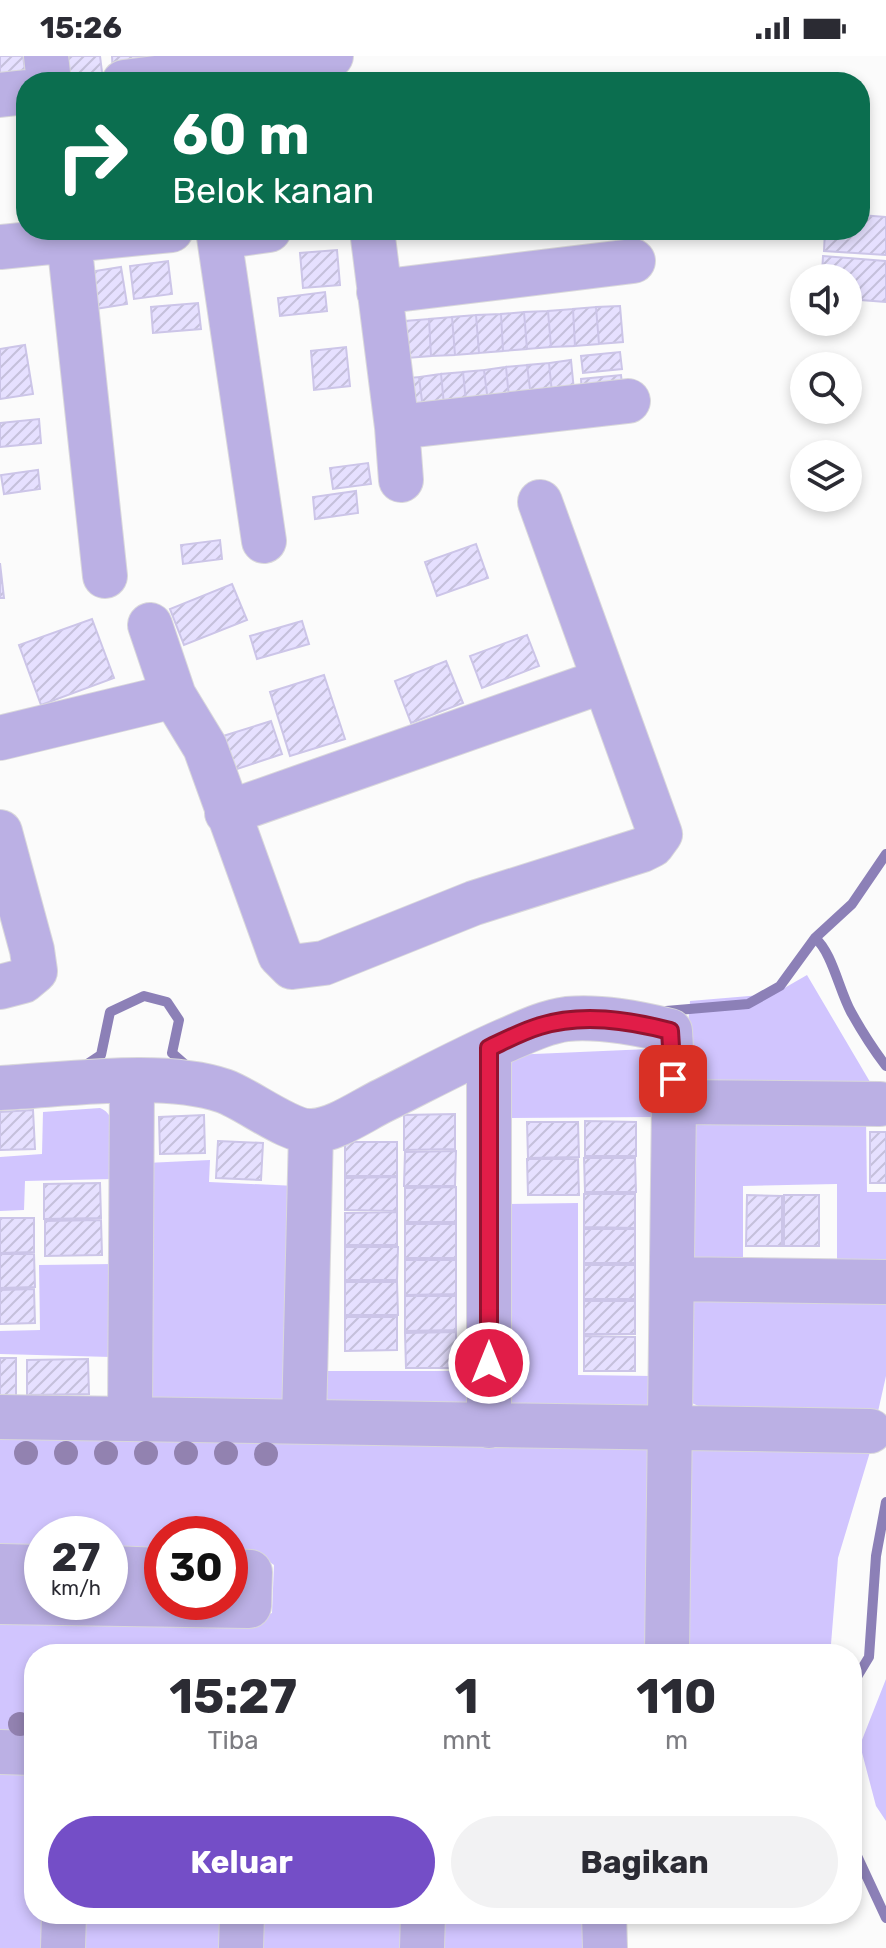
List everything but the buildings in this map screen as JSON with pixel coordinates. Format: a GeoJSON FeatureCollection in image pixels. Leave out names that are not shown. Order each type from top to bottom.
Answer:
{"type":"FeatureCollection","features":[{"type":"Feature","properties":{"kind":"street"},"geometry":{"type":"LineString","coordinates":[[201,70],[331,56]]}},
{"type":"Feature","properties":{"kind":"street"},"geometry":{"type":"LineString","coordinates":[[0,247],[69,240],[105,576]]}},
{"type":"Feature","properties":{"kind":"street"},"geometry":{"type":"LineString","coordinates":[[220,240],[264,541]]}},
{"type":"Feature","properties":{"kind":"street"},"geometry":{"type":"LineString","coordinates":[[373,240],[401,480]]}},
{"type":"Feature","properties":{"kind":"street"},"geometry":{"type":"LineString","coordinates":[[379,292],[633,261]]}},
{"type":"Feature","properties":{"kind":"street"},"geometry":{"type":"LineString","coordinates":[[397,427],[628,401]]}},
{"type":"Feature","properties":{"kind":"street"},"geometry":{"type":"LineString","coordinates":[[150,625],[174,696],[205,747],[280,955],[292,967],[324,963],[474,903],[652,845],[660,834],[540,502]]}},
{"type":"Feature","properties":{"kind":"street"},"geometry":{"type":"LineString","coordinates":[[227,813],[603,681]]}},
{"type":"Feature","properties":{"kind":"street"},"geometry":{"type":"LineString","coordinates":[[0,738],[174,696]]}},
{"type":"Feature","properties":{"kind":"street"},"geometry":{"type":"LineString","coordinates":[[0,832],[32,950],[17,979]]}},
{"type":"Feature","properties":{"kind":"street"},"geometry":{"type":"LineString","coordinates":[[0,1088],[180,1083],[224,1091],[273,1117],[311,1132],[336,1124],[539,1026],[566,1019],[604,1020],[670,1031],[674,1102],[667,1644]]}},
{"type":"Feature","properties":{"kind":"street"},"geometry":{"type":"LineString","coordinates":[[489,1048],[489,1426]]}},
{"type":"Feature","properties":{"kind":"street"},"geometry":{"type":"LineString","coordinates":[[130,1419],[132,1082]]}},
{"type":"Feature","properties":{"kind":"street"},"geometry":{"type":"LineString","coordinates":[[674,1102],[880,1104]]}},
{"type":"Feature","properties":{"kind":"street"},"geometry":{"type":"LineString","coordinates":[[304,1421],[311,1132]]}},
{"type":"Feature","properties":{"kind":"street"},"geometry":{"type":"LineString","coordinates":[[672,1279],[886,1282]]}},
{"type":"Feature","properties":{"kind":"street"},"geometry":{"type":"LineString","coordinates":[[0,1417],[870,1431]]}},
{"type":"Feature","properties":{"kind":"street"},"geometry":{"type":"LineString","coordinates":[[0,1566],[24,1567]]}},
{"type":"Feature","properties":{"kind":"street"},"geometry":{"type":"LineString","coordinates":[[248,1572],[248,1606]]}},
{"type":"Feature","properties":{"kind":"street"},"geometry":{"type":"LineString","coordinates":[[0,1602],[144,1604]]}},
{"type":"Feature","properties":{"kind":"street"},"geometry":{"type":"LineString","coordinates":[[0,1752],[24,1753]]}},
{"type":"Feature","properties":{"kind":"street"},"geometry":{"type":"LineString","coordinates":[[63,1948],[64,1924]]}},
{"type":"Feature","properties":{"kind":"street"},"geometry":{"type":"LineString","coordinates":[[241,1948],[242,1924]]}},
{"type":"Feature","properties":{"kind":"street"},"geometry":{"type":"LineString","coordinates":[[422,1948],[423,1924]]}},
{"type":"Feature","properties":{"kind":"street"},"geometry":{"type":"LineString","coordinates":[[604,1924],[605,1948]]}},
{"type":"Feature","properties":{"kind":"shaded area"},"geometry":{"type":"Polygon","coordinates":[[[807,975],[873,1087],[711,1082],[690,1073],[685,1061],[690,1001],[774,994],[807,975]]]}},
{"type":"Feature","properties":{"kind":"shaded area"},"geometry":{"type":"Polygon","coordinates":[[[649,1049],[657,1056],[654,1117],[509,1118],[511,1055],[649,1049]]]}},
{"type":"Feature","properties":{"kind":"shaded area"},"geometry":{"type":"Polygon","coordinates":[[[100,1108],[112,1120],[114,1129],[113,1179],[25,1181],[24,1210],[0,1211],[0,1157],[42,1154],[43,1112],[100,1108]]]}},
{"type":"Feature","properties":{"kind":"shaded area"},"geometry":{"type":"Polygon","coordinates":[[[866,1119],[867,1192],[886,1192],[886,1262],[837,1259],[837,1184],[743,1186],[743,1260],[694,1261],[684,1246],[688,1131],[696,1121],[866,1119]]]}},
{"type":"Feature","properties":{"kind":"shaded area"},"geometry":{"type":"Polygon","coordinates":[[[210,1160],[209,1182],[296,1186],[285,1402],[161,1403],[149,1396],[146,1163],[210,1160]]]}},
{"type":"Feature","properties":{"kind":"shaded area"},"geometry":{"type":"Polygon","coordinates":[[[578,1203],[578,1375],[652,1376],[652,1399],[647,1407],[517,1409],[509,1401],[506,1204],[578,1203]]]}},
{"type":"Feature","properties":{"kind":"shaded area"},"geometry":{"type":"Polygon","coordinates":[[[113,1264],[111,1357],[0,1354],[0,1331],[40,1330],[39,1265],[113,1264]]]}},
{"type":"Feature","properties":{"kind":"shaded area"},"geometry":{"type":"Polygon","coordinates":[[[886,1298],[886,1376],[877,1416],[709,1411],[692,1403],[684,1386],[690,1299],[886,1298]]]}},
{"type":"Feature","properties":{"kind":"shaded area"},"geometry":{"type":"Polygon","coordinates":[[[322,1371],[473,1371],[470,1402],[460,1407],[328,1403],[322,1371]]]}},
{"type":"Feature","properties":{"kind":"shaded area"},"geometry":{"type":"Polygon","coordinates":[[[0,1436],[639,1444],[650,1451],[651,1644],[24,1644],[24,1740],[0,1739],[0,1616],[24,1616],[24,1620],[128,1620],[128,1617],[248,1620],[272,1613],[274,1565],[258,1554],[248,1554],[248,1516],[144,1516],[144,1552],[128,1551],[128,1516],[24,1516],[24,1550],[0,1549],[0,1436]]]}},
{"type":"Feature","properties":{"kind":"shaded area"},"geometry":{"type":"Polygon","coordinates":[[[686,1450],[870,1452],[838,1558],[831,1644],[682,1644],[686,1450]]]}},
{"type":"Feature","properties":{"kind":"shaded area"},"geometry":{"type":"Polygon","coordinates":[[[886,1679],[886,1821],[876,1806],[862,1753],[862,1740],[886,1679]]]}},
{"type":"Feature","properties":{"kind":"shaded area"},"geometry":{"type":"Polygon","coordinates":[[[0,1765],[24,1765],[24,1924],[596,1924],[596,1948],[0,1948],[0,1765]]]}},
{"type":"Feature","properties":{"kind":"waterway"},"geometry":{"type":"LineString","coordinates":[[666,1011],[748,1004],[780,986],[815,938],[852,904],[886,854]]}},
{"type":"Feature","properties":{"kind":"waterway"},"geometry":{"type":"LineString","coordinates":[[815,938],[831,962],[851,1012],[886,1066]]}},
{"type":"Feature","properties":{"kind":"waterway"},"geometry":{"type":"LineString","coordinates":[[83,1067],[101,1055],[110,1012],[144,996],[167,1002],[179,1020],[172,1053],[189,1068]]}},
{"type":"Feature","properties":{"kind":"waterway"},"geometry":{"type":"LineString","coordinates":[[862,1669],[869,1657],[876,1556],[886,1502]]}},
{"type":"Feature","properties":{"kind":"waterway"},"geometry":{"type":"LineString","coordinates":[[862,1866],[886,1918]]}},
{"type":"Feature","properties":{"kind":"route"},"geometry":{"type":"LineString","coordinates":[[489,1363],[489,1048],[539,1026],[566,1019],[592,1018],[645,1025],[670,1031],[673,1079]]}}]}
